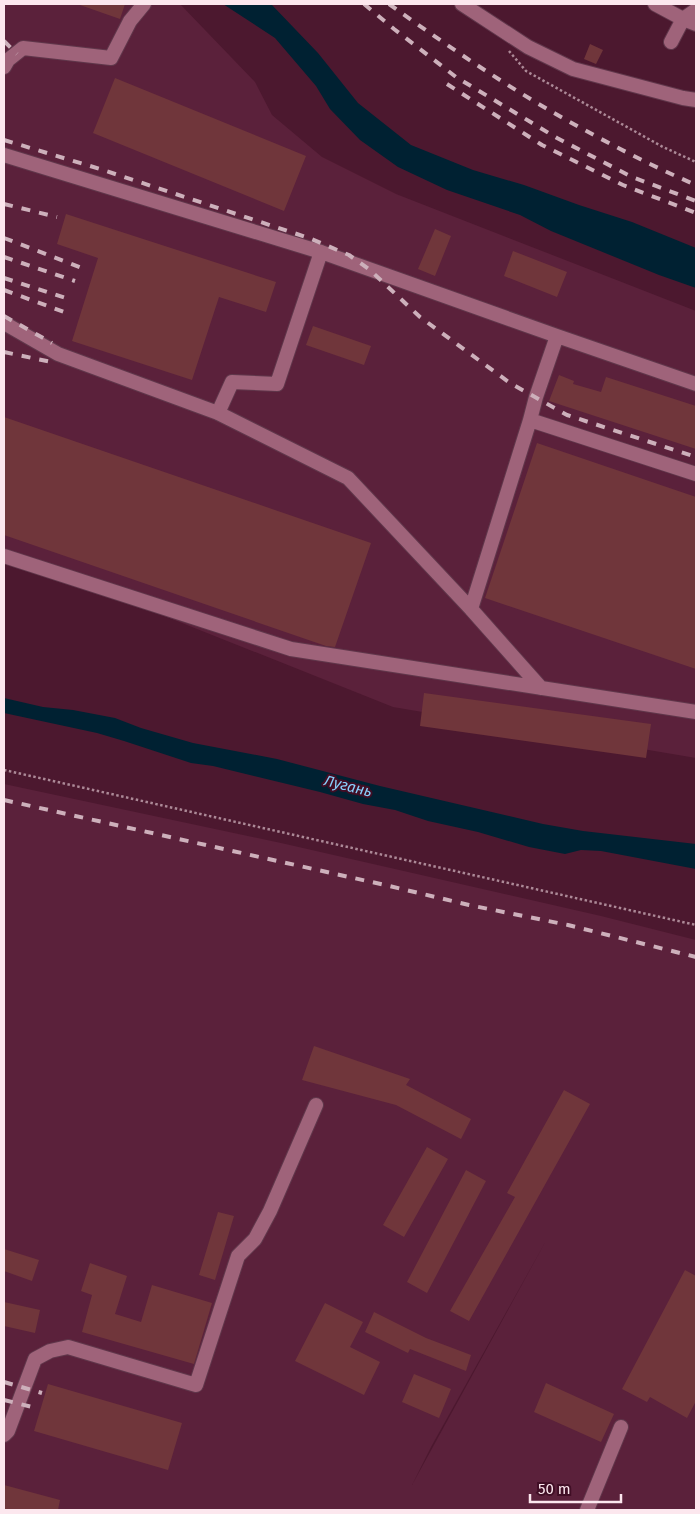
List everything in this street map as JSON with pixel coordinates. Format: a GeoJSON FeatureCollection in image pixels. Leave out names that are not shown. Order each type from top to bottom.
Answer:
{"type":"FeatureCollection","features":[{"type":"Feature","properties":{"kind":"street"},"geometry":{"type":"LineString","coordinates":[[4,67],[8,60],[23,48],[111,58],[130,21],[144,4]]}},
{"type":"Feature","properties":{"kind":"street"},"geometry":{"type":"LineString","coordinates":[[462,4],[528,47],[573,69],[696,100]]}},
{"type":"Feature","properties":{"kind":"street"},"geometry":{"type":"LineString","coordinates":[[655,4],[696,24]]}},
{"type":"Feature","properties":{"kind":"street"},"geometry":{"type":"LineString","coordinates":[[671,42],[683,19],[696,10]]}},
{"type":"Feature","properties":{"kind":"street"},"geometry":{"type":"LineString","coordinates":[[4,155],[321,252],[696,384]]}},
{"type":"Feature","properties":{"kind":"street"},"geometry":{"type":"LineString","coordinates":[[218,413],[232,382],[277,384],[321,252]]}},
{"type":"Feature","properties":{"kind":"street"},"geometry":{"type":"LineString","coordinates":[[4,323],[58,354],[218,413],[348,478],[471,609],[541,688]]}},
{"type":"Feature","properties":{"kind":"street"},"geometry":{"type":"LineString","coordinates":[[471,609],[536,397],[557,336]]}},
{"type":"Feature","properties":{"kind":"street"},"geometry":{"type":"LineString","coordinates":[[530,420],[696,474]]}},
{"type":"Feature","properties":{"kind":"street"},"geometry":{"type":"LineString","coordinates":[[4,556],[290,649],[696,712]]}},
{"type":"Feature","properties":{"kind":"street"},"geometry":{"type":"LineString","coordinates":[[4,1435],[8,1431],[35,1359],[50,1351],[68,1347],[196,1385],[238,1256],[255,1239],[270,1212],[316,1105]]}},
{"type":"Feature","properties":{"kind":"street"},"geometry":{"type":"LineString","coordinates":[[587,1510],[621,1427]]}},
{"type":"Feature","properties":{"kind":"path"},"geometry":{"type":"LineString","coordinates":[[508,49],[526,71],[663,147],[696,162]]}},
{"type":"Feature","properties":{"kind":"path"},"geometry":{"type":"LineString","coordinates":[[4,770],[696,925]]}},
{"type":"Feature","properties":{"kind":"shaded area"},"geometry":{"type":"Polygon","coordinates":[[[4,4],[180,4],[255,82],[272,115],[322,157],[396,194],[696,311],[696,758],[393,707],[4,552],[4,4]]]}},
{"type":"Feature","properties":{"kind":"shaded area"},"geometry":{"type":"Polygon","coordinates":[[[4,784],[281,843],[601,916],[696,940],[696,1510],[4,1510],[4,784]],[[547,1239],[431,1447],[412,1485],[547,1239]]]}},
{"type":"Feature","properties":{"kind":"water"},"geometry":{"type":"Polygon","coordinates":[[[223,4],[272,5],[318,53],[358,103],[411,145],[473,170],[524,185],[632,222],[696,248],[696,288],[551,231],[520,215],[447,190],[398,167],[360,140],[330,109],[316,86],[275,38],[223,4]]]}},
{"type":"Feature","properties":{"kind":"water","name":"Лугань"},"geometry":{"type":"Polygon","coordinates":[[[4,698],[43,707],[73,710],[115,718],[141,728],[193,743],[277,759],[380,786],[543,824],[583,831],[696,844],[696,869],[601,851],[581,850],[565,854],[529,847],[478,832],[428,821],[395,810],[363,804],[213,766],[191,763],[97,733],[4,713],[4,698]]]}},
{"type":"Feature","properties":{"kind":"building"},"geometry":{"type":"Polygon","coordinates":[[[80,4],[125,4],[120,19],[80,4]]]}},
{"type":"Feature","properties":{"kind":"building"},"geometry":{"type":"Polygon","coordinates":[[[590,44],[603,50],[596,64],[584,59],[590,44]]]}},
{"type":"Feature","properties":{"kind":"building"},"geometry":{"type":"Polygon","coordinates":[[[115,78],[306,156],[284,211],[93,133],[115,78]]]}},
{"type":"Feature","properties":{"kind":"building"},"geometry":{"type":"Polygon","coordinates":[[[66,214],[276,282],[266,312],[219,297],[192,380],[72,341],[98,258],[57,244],[66,214]]]}},
{"type":"Feature","properties":{"kind":"building"},"geometry":{"type":"Polygon","coordinates":[[[435,229],[451,236],[435,276],[418,269],[435,229]]]}},
{"type":"Feature","properties":{"kind":"building"},"geometry":{"type":"Polygon","coordinates":[[[513,251],[567,272],[557,297],[504,276],[513,251]]]}},
{"type":"Feature","properties":{"kind":"building"},"geometry":{"type":"Polygon","coordinates":[[[313,326],[371,346],[364,365],[306,345],[313,326]]]}},
{"type":"Feature","properties":{"kind":"building"},"geometry":{"type":"Polygon","coordinates":[[[559,375],[574,381],[573,384],[601,392],[606,377],[696,406],[696,449],[549,401],[559,375]]]}},
{"type":"Feature","properties":{"kind":"building"},"geometry":{"type":"Polygon","coordinates":[[[4,417],[371,543],[335,647],[326,646],[4,535],[4,417]]]}},
{"type":"Feature","properties":{"kind":"building"},"geometry":{"type":"Polygon","coordinates":[[[537,443],[696,497],[696,669],[485,598],[537,443]]]}},
{"type":"Feature","properties":{"kind":"building"},"geometry":{"type":"Polygon","coordinates":[[[424,693],[651,724],[646,758],[420,726],[424,693]]]}},
{"type":"Feature","properties":{"kind":"building"},"geometry":{"type":"Polygon","coordinates":[[[314,1046],[410,1079],[406,1085],[471,1119],[461,1139],[396,1105],[302,1080],[314,1046]]]}},
{"type":"Feature","properties":{"kind":"building"},"geometry":{"type":"Polygon","coordinates":[[[564,1090],[590,1104],[469,1321],[450,1311],[515,1197],[507,1193],[564,1090]]]}},
{"type":"Feature","properties":{"kind":"building"},"geometry":{"type":"Polygon","coordinates":[[[427,1147],[448,1159],[404,1237],[383,1225],[427,1147]]]}},
{"type":"Feature","properties":{"kind":"building"},"geometry":{"type":"Polygon","coordinates":[[[466,1170],[486,1181],[427,1293],[407,1282],[466,1170]]]}},
{"type":"Feature","properties":{"kind":"building"},"geometry":{"type":"Polygon","coordinates":[[[218,1212],[234,1216],[215,1280],[199,1275],[218,1212]]]}},
{"type":"Feature","properties":{"kind":"building"},"geometry":{"type":"Polygon","coordinates":[[[4,1249],[39,1260],[32,1281],[4,1271],[4,1249]]]}},
{"type":"Feature","properties":{"kind":"building"},"geometry":{"type":"Polygon","coordinates":[[[90,1263],[127,1276],[115,1314],[141,1322],[152,1285],[212,1303],[194,1364],[82,1332],[92,1295],[81,1291],[90,1263]]]}},
{"type":"Feature","properties":{"kind":"building"},"geometry":{"type":"Polygon","coordinates":[[[685,1270],[696,1276],[696,1401],[687,1418],[650,1397],[647,1402],[622,1389],[685,1270]]]}},
{"type":"Feature","properties":{"kind":"building"},"geometry":{"type":"Polygon","coordinates":[[[4,1302],[40,1310],[35,1333],[4,1326],[4,1302]]]}},
{"type":"Feature","properties":{"kind":"building"},"geometry":{"type":"Polygon","coordinates":[[[325,1303],[363,1322],[350,1347],[380,1362],[364,1395],[295,1361],[325,1303]]]}},
{"type":"Feature","properties":{"kind":"building"},"geometry":{"type":"Polygon","coordinates":[[[374,1312],[426,1338],[471,1355],[466,1371],[410,1349],[408,1353],[365,1332],[374,1312]]]}},
{"type":"Feature","properties":{"kind":"building"},"geometry":{"type":"Polygon","coordinates":[[[414,1374],[451,1389],[439,1418],[402,1402],[414,1374]]]}},
{"type":"Feature","properties":{"kind":"building"},"geometry":{"type":"Polygon","coordinates":[[[546,1383],[614,1414],[601,1442],[534,1412],[546,1383]]]}},
{"type":"Feature","properties":{"kind":"building"},"geometry":{"type":"Polygon","coordinates":[[[48,1384],[182,1423],[168,1470],[34,1431],[48,1384]]]}},
{"type":"Feature","properties":{"kind":"building"},"geometry":{"type":"Polygon","coordinates":[[[4,1485],[60,1500],[58,1510],[4,1510],[4,1485]]]}},
{"type":"Feature","properties":{"kind":"railway"},"geometry":{"type":"LineString","coordinates":[[364,4],[456,77],[557,138],[632,177],[696,201]]}},
{"type":"Feature","properties":{"kind":"railway"},"geometry":{"type":"LineString","coordinates":[[389,4],[470,60],[554,113],[624,151],[696,185]]}},
{"type":"Feature","properties":{"kind":"railway"},"geometry":{"type":"LineString","coordinates":[[4,41],[17,54]]}},
{"type":"Feature","properties":{"kind":"railway"},"geometry":{"type":"LineString","coordinates":[[447,84],[542,145],[623,185],[696,213]]}},
{"type":"Feature","properties":{"kind":"railway"},"geometry":{"type":"LineString","coordinates":[[4,140],[100,169],[309,238],[349,255],[370,270],[420,317],[510,383],[567,415],[696,457]]}},
{"type":"Feature","properties":{"kind":"railway"},"geometry":{"type":"LineString","coordinates":[[4,204],[57,217]]}},
{"type":"Feature","properties":{"kind":"railway"},"geometry":{"type":"LineString","coordinates":[[4,238],[82,268]]}},
{"type":"Feature","properties":{"kind":"railway"},"geometry":{"type":"LineString","coordinates":[[4,257],[75,281]]}},
{"type":"Feature","properties":{"kind":"railway"},"geometry":{"type":"LineString","coordinates":[[4,278],[69,299]]}},
{"type":"Feature","properties":{"kind":"railway"},"geometry":{"type":"LineString","coordinates":[[4,290],[64,312]]}},
{"type":"Feature","properties":{"kind":"railway"},"geometry":{"type":"LineString","coordinates":[[4,316],[52,343]]}},
{"type":"Feature","properties":{"kind":"railway"},"geometry":{"type":"LineString","coordinates":[[4,352],[56,363]]}},
{"type":"Feature","properties":{"kind":"railway"},"geometry":{"type":"LineString","coordinates":[[4,800],[469,905],[568,925],[696,957]]}},
{"type":"Feature","properties":{"kind":"railway"},"geometry":{"type":"LineString","coordinates":[[4,1382],[42,1393]]}},
{"type":"Feature","properties":{"kind":"railway"},"geometry":{"type":"LineString","coordinates":[[4,1400],[36,1408]]}}]}
